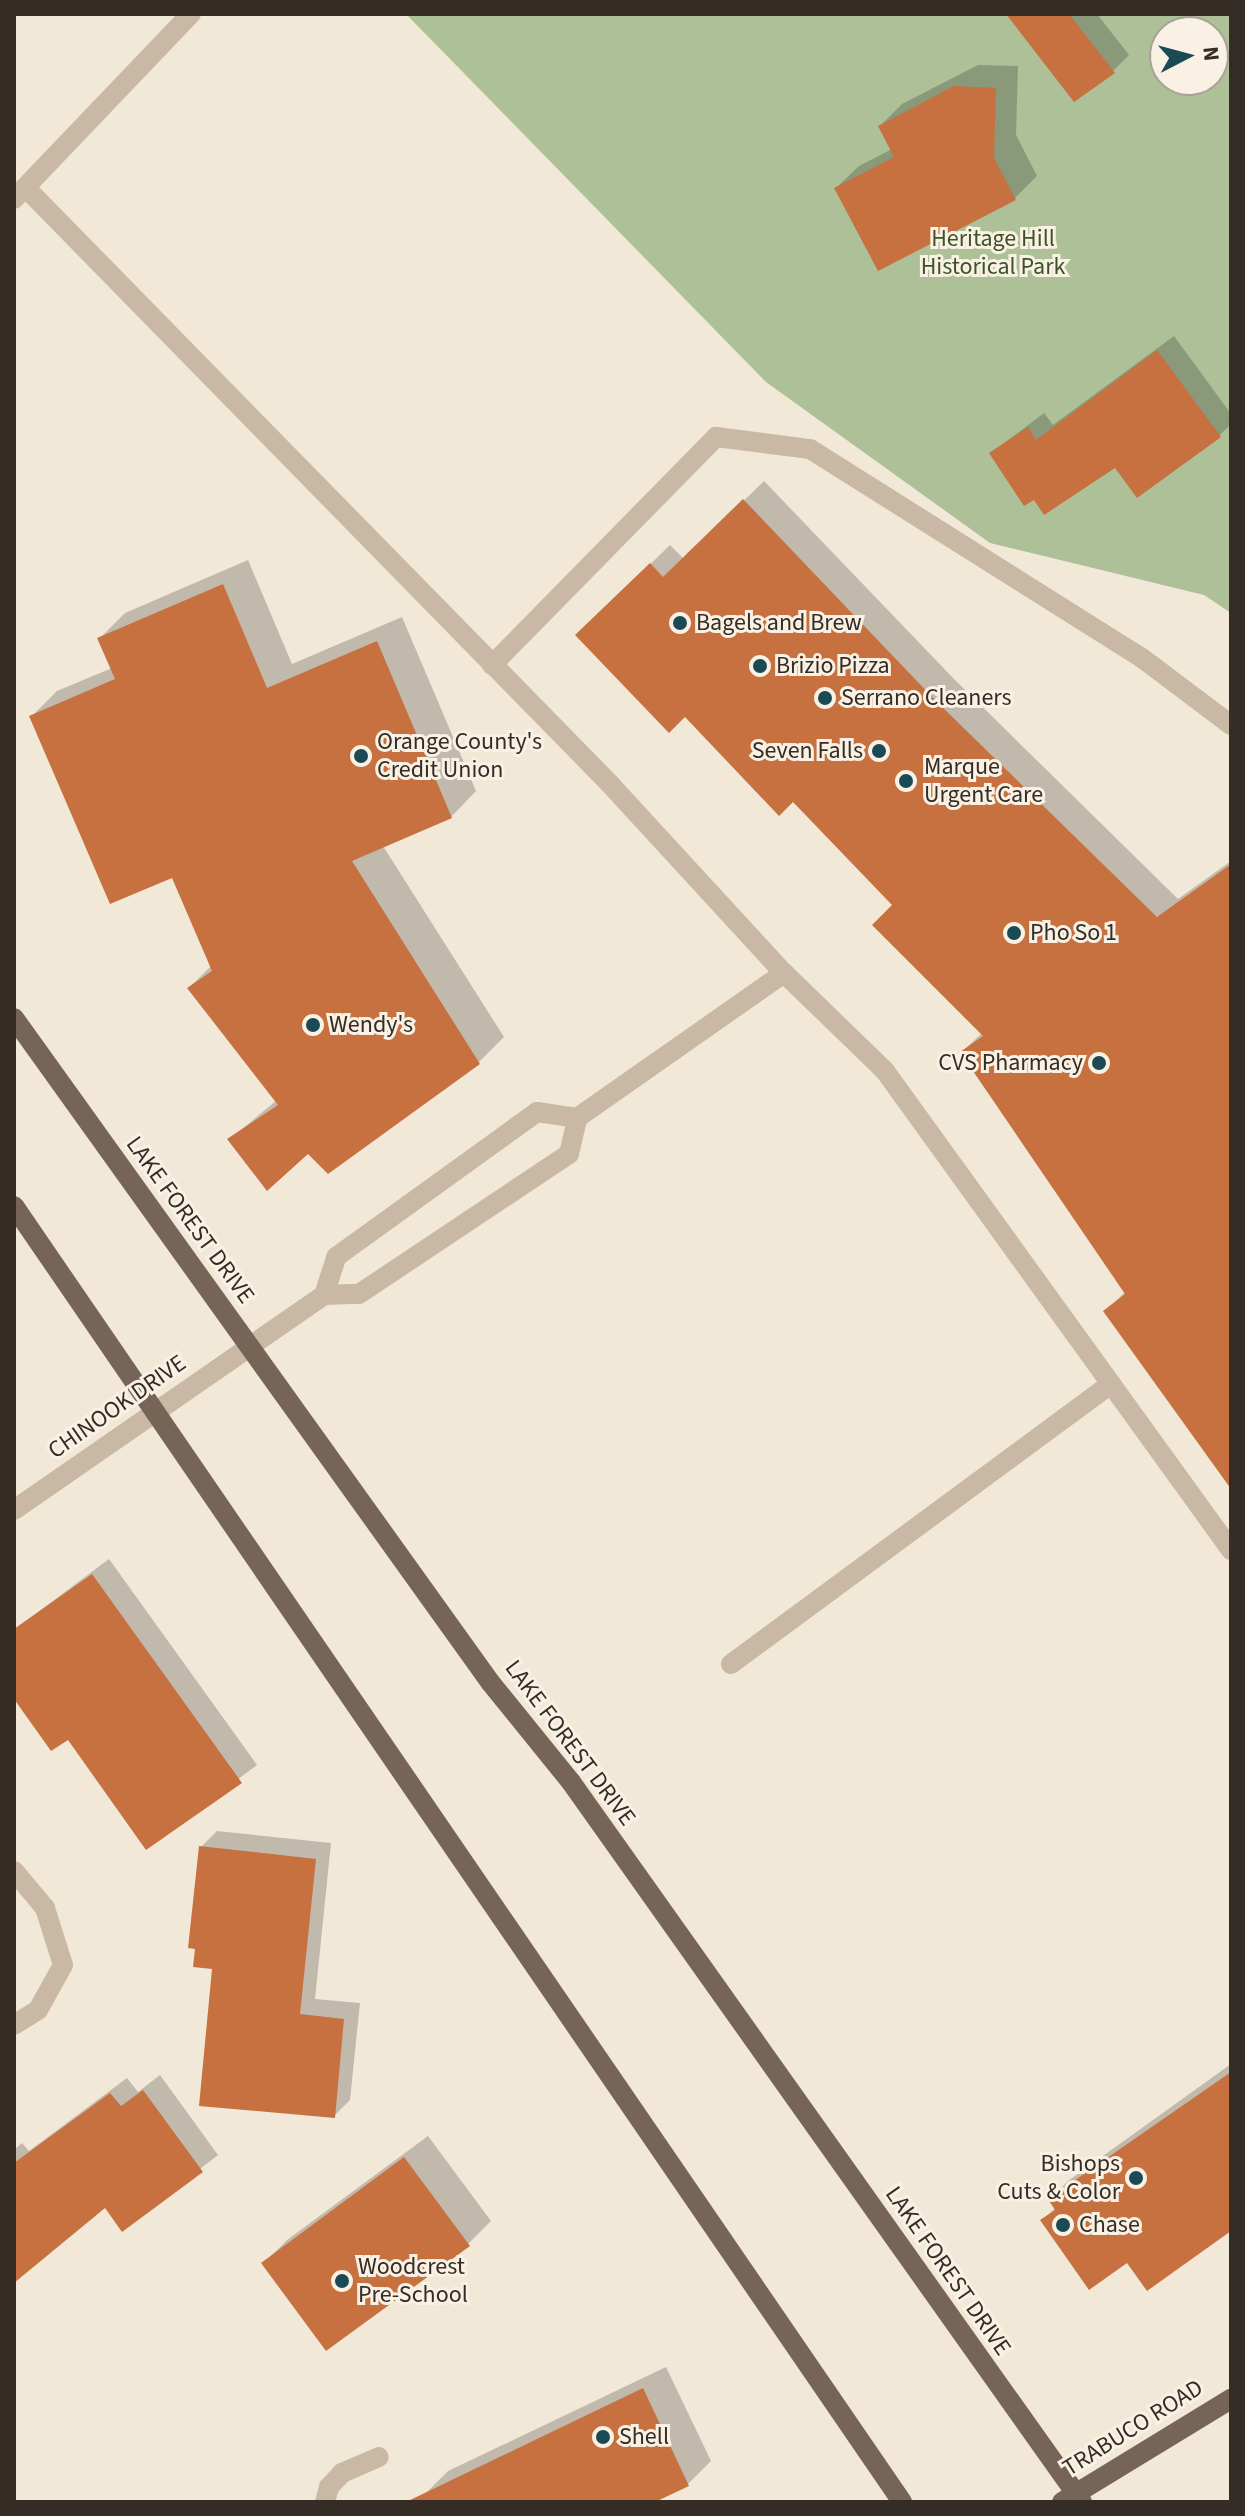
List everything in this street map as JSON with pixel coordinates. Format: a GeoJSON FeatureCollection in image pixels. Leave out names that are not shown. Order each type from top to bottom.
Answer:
{"type":"FeatureCollection","features":[{"type":"Feature","properties":{"kind":"main road","name":"LAKE FOREST DRIVE"},"geometry":{"type":"LineString","coordinates":[[14,1018],[490,1682],[571,1782],[1074,2499]]}},
{"type":"Feature","properties":{"kind":"main road"},"geometry":{"type":"LineString","coordinates":[[14,1206],[158,1410],[528,1964],[902,2502]]}},
{"type":"Feature","properties":{"kind":"main road","name":"TRABUCO ROAD"},"geometry":{"type":"LineString","coordinates":[[1074,2499],[1231,2399]]}},
{"type":"Feature","properties":{"kind":"street"},"geometry":{"type":"LineString","coordinates":[[191,14],[20,194],[492,665],[784,973],[885,1071],[1231,1550]]}},
{"type":"Feature","properties":{"kind":"street"},"geometry":{"type":"LineString","coordinates":[[492,665],[716,437],[810,449],[1142,658],[1231,725]]}},
{"type":"Feature","properties":{"kind":"street"},"geometry":{"type":"LineString","coordinates":[[577,1118],[537,1112],[336,1257],[324,1295],[359,1294],[569,1154],[577,1118],[784,973]]}},
{"type":"Feature","properties":{"kind":"street","name":"CHINOOK DRIVE"},"geometry":{"type":"LineString","coordinates":[[14,1510],[324,1295]]}},
{"type":"Feature","properties":{"kind":"street"},"geometry":{"type":"LineString","coordinates":[[731,1664],[1111,1384]]}},
{"type":"Feature","properties":{"kind":"street"},"geometry":{"type":"LineString","coordinates":[[14,1871],[45,1908],[63,1965],[38,2010],[14,2025]]}},
{"type":"Feature","properties":{"kind":"street"},"geometry":{"type":"LineString","coordinates":[[325,2502],[329,2487],[342,2473],[379,2457]]}},
{"type":"Feature","properties":{"kind":"green space","name":"Heritage Hill Historical Park"},"geometry":{"type":"Polygon","coordinates":[[[406,14],[1231,14],[1231,613],[1204,595],[990,543],[766,382],[406,14]]]}},
{"type":"Feature","properties":{"kind":"building"},"geometry":{"type":"Polygon","coordinates":[[[1006,14],[1069,14],[1115,73],[1074,102],[1006,14]]]}},
{"type":"Feature","properties":{"kind":"building"},"geometry":{"type":"Polygon","coordinates":[[[954,86],[996,88],[994,158],[1016,200],[878,271],[834,188],[894,157],[878,126],[954,86]]]}},
{"type":"Feature","properties":{"kind":"building"},"geometry":{"type":"Polygon","coordinates":[[[1157,350],[1221,437],[1137,498],[1115,468],[1044,515],[1034,500],[1024,506],[989,453],[1028,427],[1036,440],[1157,350]]]}},
{"type":"Feature","properties":{"kind":"building"},"geometry":{"type":"Polygon","coordinates":[[[743,499],[934,699],[1157,917],[1231,864],[1231,1489],[1103,1311],[1125,1294],[960,1052],[983,1036],[872,925],[892,905],[793,802],[779,816],[685,717],[669,733],[575,635],[650,563],[663,577],[743,499]]]}},
{"type":"Feature","properties":{"kind":"building"},"geometry":{"type":"Polygon","coordinates":[[[223,584],[267,688],[377,641],[452,818],[352,861],[480,1064],[328,1174],[308,1154],[267,1191],[227,1139],[278,1105],[187,988],[212,971],[172,878],[110,904],[29,716],[115,679],[97,638],[223,584]]]}},
{"type":"Feature","properties":{"kind":"building"},"geometry":{"type":"Polygon","coordinates":[[[92,1574],[242,1783],[146,1850],[68,1740],[51,1751],[14,1699],[14,1629],[92,1574]]]}},
{"type":"Feature","properties":{"kind":"building"},"geometry":{"type":"Polygon","coordinates":[[[199,1846],[316,1859],[300,2014],[344,2019],[335,2118],[199,2106],[212,1969],[193,1967],[195,1949],[188,1948],[199,1846]]]}},
{"type":"Feature","properties":{"kind":"building"},"geometry":{"type":"Polygon","coordinates":[[[1231,2072],[1231,2231],[1147,2291],[1127,2263],[1089,2290],[1040,2220],[1055,2210],[1048,2199],[1231,2072]]]}},
{"type":"Feature","properties":{"kind":"building"},"geometry":{"type":"Polygon","coordinates":[[[143,2090],[203,2172],[122,2232],[105,2208],[14,2283],[14,2163],[110,2093],[121,2106],[143,2090]]]}},
{"type":"Feature","properties":{"kind":"building"},"geometry":{"type":"Polygon","coordinates":[[[404,2157],[470,2246],[326,2351],[261,2263],[404,2157]]]}},
{"type":"Feature","properties":{"kind":"building","name":"Shell"},"geometry":{"type":"Polygon","coordinates":[[[643,2388],[689,2486],[655,2502],[406,2502],[643,2388]]]}},
{"type":"Feature","properties":{"kind":"place","name":"Bagels and Brew"},"geometry":{"type":"Point","coordinates":[680,623]}},
{"type":"Feature","properties":{"kind":"place","name":"Brizio Pizza"},"geometry":{"type":"Point","coordinates":[760,666]}},
{"type":"Feature","properties":{"kind":"place","name":"Serrano Cleaners"},"geometry":{"type":"Point","coordinates":[825,698]}},
{"type":"Feature","properties":{"kind":"place","name":"Seven Falls"},"geometry":{"type":"Point","coordinates":[879,751]}},
{"type":"Feature","properties":{"kind":"place","name":"Orange County's Credit Union"},"geometry":{"type":"Point","coordinates":[361,756]}},
{"type":"Feature","properties":{"kind":"place","name":"Marque Urgent Care"},"geometry":{"type":"Point","coordinates":[906,781]}},
{"type":"Feature","properties":{"kind":"place","name":"Pho So 1"},"geometry":{"type":"Point","coordinates":[1014,933]}},
{"type":"Feature","properties":{"kind":"place","name":"Wendy's"},"geometry":{"type":"Point","coordinates":[313,1025]}},
{"type":"Feature","properties":{"kind":"place","name":"CVS Pharmacy"},"geometry":{"type":"Point","coordinates":[1099,1063]}},
{"type":"Feature","properties":{"kind":"place","name":"Bishops Cuts & Color"},"geometry":{"type":"Point","coordinates":[1136,2178]}},
{"type":"Feature","properties":{"kind":"place","name":"Chase"},"geometry":{"type":"Point","coordinates":[1063,2225]}},
{"type":"Feature","properties":{"kind":"place","name":"Woodcrest Pre-School"},"geometry":{"type":"Point","coordinates":[342,2281]}},
{"type":"Feature","properties":{"kind":"place","name":"Shell"},"geometry":{"type":"Point","coordinates":[603,2437]}}]}
